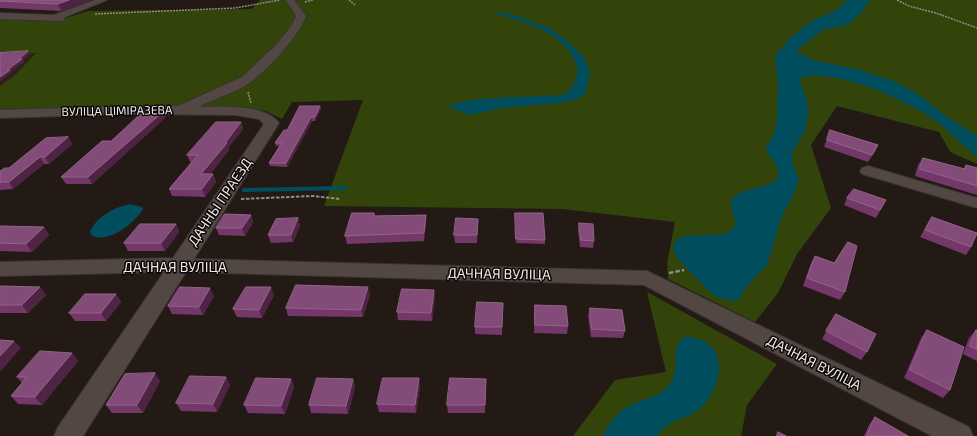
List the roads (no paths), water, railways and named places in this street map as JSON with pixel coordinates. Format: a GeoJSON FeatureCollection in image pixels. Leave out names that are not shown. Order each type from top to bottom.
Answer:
{"type":"FeatureCollection","features":[{"type":"Feature","properties":{"kind":"street"},"geometry":{"type":"LineString","coordinates":[[0,16],[58,18],[103,0]]}},
{"type":"Feature","properties":{"kind":"street"},"geometry":{"type":"LineString","coordinates":[[180,110],[246,80],[280,47],[297,26],[301,16],[290,0]]}},
{"type":"Feature","properties":{"kind":"street","name":"ВУЛІЦА ЦІМІРАЗЕВА"},"geometry":{"type":"LineString","coordinates":[[0,114],[180,110],[235,111]]}},
{"type":"Feature","properties":{"kind":"street","name":"ДАЧНЫ ПРАЕЗД"},"geometry":{"type":"LineString","coordinates":[[68,436],[178,265],[272,123],[263,116],[235,111]]}},
{"type":"Feature","properties":{"kind":"street"},"geometry":{"type":"LineString","coordinates":[[868,171],[977,203]]}},
{"type":"Feature","properties":{"kind":"street","name":"ДАЧНАЯ ВУЛІЦА"},"geometry":{"type":"LineString","coordinates":[[0,270],[178,265],[647,278],[959,436]]}},
{"type":"Feature","properties":{"kind":"water"},"geometry":{"type":"Polygon","coordinates":[[[845,0],[870,0],[862,12],[849,24],[823,30],[798,49],[798,52],[816,61],[857,69],[894,81],[921,96],[947,117],[977,136],[977,156],[933,119],[921,111],[888,95],[850,81],[831,77],[815,76],[801,78],[800,81],[807,100],[808,114],[805,131],[792,153],[793,164],[799,180],[782,216],[767,265],[746,287],[739,300],[733,301],[714,296],[679,260],[674,249],[675,242],[681,238],[690,236],[722,234],[729,232],[734,228],[735,224],[731,206],[731,201],[734,197],[743,192],[767,185],[778,178],[778,169],[766,148],[774,134],[777,122],[778,87],[775,56],[790,38],[813,20],[835,11],[846,2],[845,0]]]}},
{"type":"Feature","properties":{"kind":"water"},"geometry":{"type":"Polygon","coordinates":[[[495,11],[514,15],[549,28],[566,40],[584,57],[590,73],[586,93],[577,99],[561,103],[502,108],[469,115],[449,107],[456,103],[483,99],[560,95],[568,92],[572,86],[578,70],[573,57],[566,47],[545,31],[495,13],[495,11]]]}},
{"type":"Feature","properties":{"kind":"water"},"geometry":{"type":"Polygon","coordinates":[[[130,204],[142,207],[143,209],[134,221],[120,231],[106,237],[92,236],[90,232],[101,217],[112,210],[130,204]]]}},
{"type":"Feature","properties":{"kind":"water"},"geometry":{"type":"Polygon","coordinates":[[[689,337],[702,341],[711,347],[717,356],[719,366],[718,377],[715,388],[709,399],[696,412],[666,426],[658,436],[603,436],[617,414],[635,403],[658,395],[668,387],[674,375],[678,344],[682,338],[689,337]]]}},
{"type":"Feature","properties":{"kind":"waterway"},"geometry":{"type":"LineString","coordinates":[[244,190],[345,188]]}}]}
